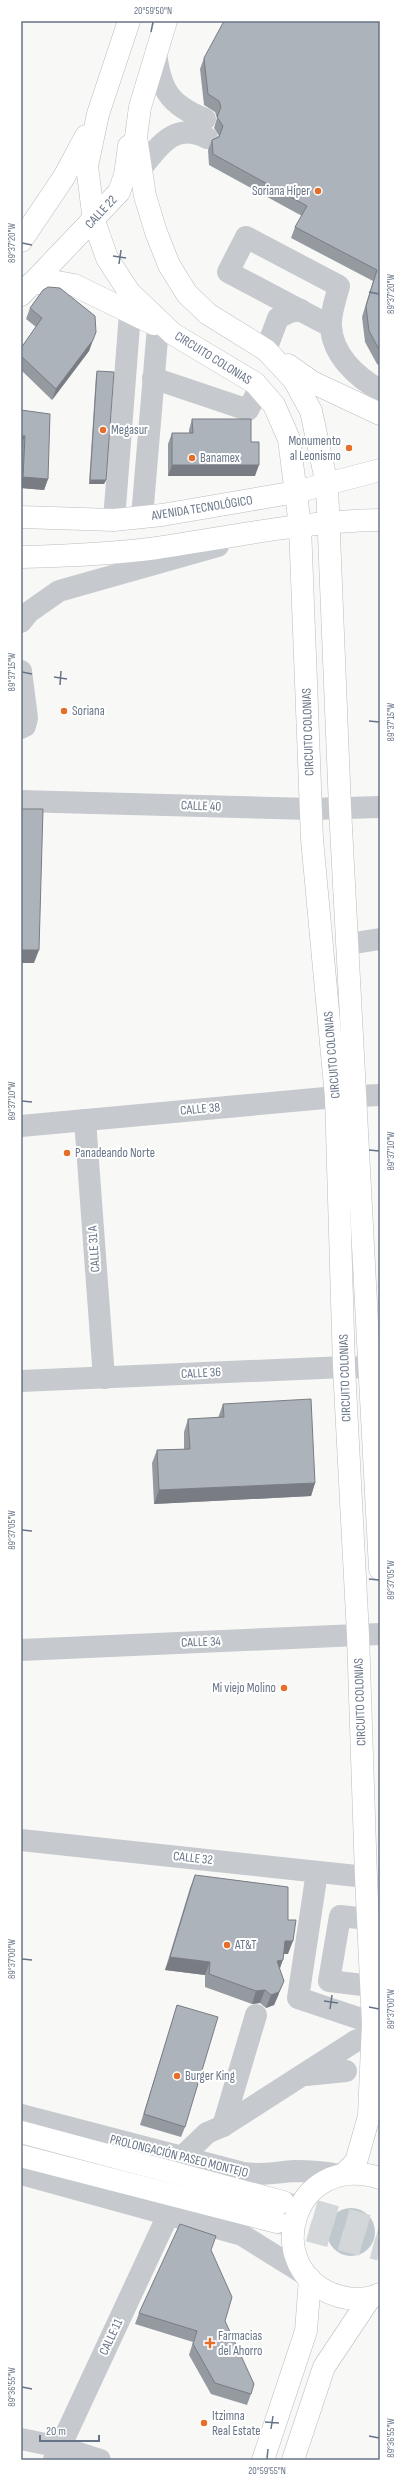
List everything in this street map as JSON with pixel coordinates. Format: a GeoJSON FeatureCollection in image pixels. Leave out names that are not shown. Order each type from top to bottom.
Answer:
{"type":"FeatureCollection","features":[{"type":"Feature","properties":{"kind":"main road","name":"CIRCUITO COLONIAS"},"geometry":{"type":"LineString","coordinates":[[129,21],[98,114],[87,166],[94,221],[106,258],[129,292],[165,330],[255,383],[274,406],[288,439],[300,526],[311,809],[346,1096],[375,1367],[380,1569]]}},
{"type":"Feature","properties":{"kind":"main road","name":"CIRCUITO COLONIAS"},"geometry":{"type":"LineString","coordinates":[[166,21],[140,107],[136,137],[145,196],[156,232],[169,266],[187,294],[208,314],[266,350],[294,380],[311,411],[327,485],[330,522],[340,808],[348,944],[344,1367],[358,1635],[366,1877],[373,2023],[369,2116],[356,2162],[342,2174]]}},
{"type":"Feature","properties":{"kind":"main road","name":"CALLE 22"},"geometry":{"type":"LineString","coordinates":[[26,290],[62,250],[94,221],[120,192],[126,175],[130,137],[140,107]]}},
{"type":"Feature","properties":{"kind":"main road"},"geometry":{"type":"LineString","coordinates":[[21,241],[64,177],[98,114]]}},
{"type":"Feature","properties":{"kind":"main road"},"geometry":{"type":"LineString","coordinates":[[26,290],[52,281],[74,285],[165,330]]}},
{"type":"Feature","properties":{"kind":"main road"},"geometry":{"type":"LineString","coordinates":[[266,350],[312,382],[380,414]]}},
{"type":"Feature","properties":{"kind":"main road","name":"AVENIDA TECNOLÓGICO"},"geometry":{"type":"LineString","coordinates":[[21,517],[114,520],[142,517],[296,492],[380,470]]}},
{"type":"Feature","properties":{"kind":"main road"},"geometry":{"type":"LineString","coordinates":[[21,557],[82,556],[156,548],[330,522],[380,520]]}},
{"type":"Feature","properties":{"kind":"main road","name":"PROLONGACIÓN PASEO MONTEJO"},"geometry":{"type":"LineString","coordinates":[[21,2132],[280,2212],[21,2156]]}},
{"type":"Feature","properties":{"kind":"main road"},"geometry":{"type":"LineString","coordinates":[[377,2295],[348,2298],[327,2292],[308,2277],[296,2254],[293,2243],[293,2225],[299,2208],[309,2193],[322,2182],[342,2174],[365,2173],[380,2178]]}},
{"type":"Feature","properties":{"kind":"main road"},"geometry":{"type":"LineString","coordinates":[[263,2460],[306,2331],[308,2277]]}},
{"type":"Feature","properties":{"kind":"main road"},"geometry":{"type":"LineString","coordinates":[[294,2460],[324,2367],[377,2295]]}},
{"type":"Feature","properties":{"kind":"street"},"geometry":{"type":"LineString","coordinates":[[140,170],[156,150],[172,136],[186,131],[206,128],[191,113],[168,95],[158,75],[156,52]]}},
{"type":"Feature","properties":{"kind":"street"},"geometry":{"type":"LineString","coordinates":[[330,326],[228,272],[246,237],[339,286],[330,326],[335,345],[344,361],[358,376],[380,390]]}},
{"type":"Feature","properties":{"kind":"street"},"geometry":{"type":"LineString","coordinates":[[266,350],[278,318],[290,312],[301,310]]}},
{"type":"Feature","properties":{"kind":"street"},"geometry":{"type":"LineString","coordinates":[[114,520],[130,313]]}},
{"type":"Feature","properties":{"kind":"street"},"geometry":{"type":"LineString","coordinates":[[142,517],[153,378],[165,330]]}},
{"type":"Feature","properties":{"kind":"street"},"geometry":{"type":"LineString","coordinates":[[153,378],[248,410],[260,389]]}},
{"type":"Feature","properties":{"kind":"street"},"geometry":{"type":"LineString","coordinates":[[21,622],[29,612],[59,591],[274,530]]}},
{"type":"Feature","properties":{"kind":"street"},"geometry":{"type":"LineString","coordinates":[[21,728],[25,726],[28,718],[22,681]]}},
{"type":"Feature","properties":{"kind":"street","name":"CALLE 40"},"geometry":{"type":"LineString","coordinates":[[21,801],[311,809],[380,807]]}},
{"type":"Feature","properties":{"kind":"street"},"geometry":{"type":"LineString","coordinates":[[348,944],[380,939]]}},
{"type":"Feature","properties":{"kind":"street","name":"CALLE 38"},"geometry":{"type":"LineString","coordinates":[[21,1126],[346,1096],[380,1095]]}},
{"type":"Feature","properties":{"kind":"street","name":"CALLE 31 A"},"geometry":{"type":"LineString","coordinates":[[85,1120],[104,1378]]}},
{"type":"Feature","properties":{"kind":"street","name":"CALLE 36"},"geometry":{"type":"LineString","coordinates":[[21,1381],[344,1367],[375,1367]]}},
{"type":"Feature","properties":{"kind":"street","name":"CALLE 34"},"geometry":{"type":"LineString","coordinates":[[21,1650],[380,1634]]}},
{"type":"Feature","properties":{"kind":"street","name":"CALLE 32"},"geometry":{"type":"LineString","coordinates":[[21,1840],[366,1877]]}},
{"type":"Feature","properties":{"kind":"street"},"geometry":{"type":"LineString","coordinates":[[317,1872],[298,1998],[373,2023]]}},
{"type":"Feature","properties":{"kind":"street"},"geometry":{"type":"LineString","coordinates":[[368,1919],[340,1916],[329,1981],[371,1986]]}},
{"type":"Feature","properties":{"kind":"street"},"geometry":{"type":"LineString","coordinates":[[223,2126],[256,2014]]}},
{"type":"Feature","properties":{"kind":"street"},"geometry":{"type":"LineString","coordinates":[[181,2158],[207,2133],[223,2126],[357,2040]]}},
{"type":"Feature","properties":{"kind":"street"},"geometry":{"type":"LineString","coordinates":[[302,2075],[346,2071]]}},
{"type":"Feature","properties":{"kind":"street","name":"PROLONGACIÓN PASEO MONTEJO"},"geometry":{"type":"LineString","coordinates":[[21,2115],[181,2158],[260,2176],[293,2171],[318,2171],[342,2174]]}},
{"type":"Feature","properties":{"kind":"street"},"geometry":{"type":"LineString","coordinates":[[21,2174],[169,2213],[242,2235],[308,2277]]}},
{"type":"Feature","properties":{"kind":"street","name":"CALLE 11"},"geometry":{"type":"LineString","coordinates":[[57,2454],[169,2213]]}},
{"type":"Feature","properties":{"kind":"street"},"geometry":{"type":"LineString","coordinates":[[21,2439],[57,2454],[100,2460]]}},
{"type":"Feature","properties":{"kind":"shaded area"},"geometry":{"type":"Polygon","coordinates":[[[351,2208],[360,2210],[368,2215],[373,2223],[375,2232],[373,2241],[368,2249],[360,2254],[351,2256],[342,2254],[334,2249],[329,2241],[327,2232],[329,2223],[334,2215],[342,2210],[351,2208]]]}},
{"type":"Feature","properties":{"kind":"building","name":"Soriana Híper"},"geometry":{"type":"Polygon","coordinates":[[[224,21],[380,21],[380,351],[369,331],[366,306],[377,270],[295,227],[307,206],[213,154],[212,140],[219,137],[223,126],[217,117],[221,107],[219,101],[208,94],[204,58],[224,21]]]}},
{"type":"Feature","properties":{"kind":"building"},"geometry":{"type":"Polygon","coordinates":[[[48,287],[60,288],[95,316],[96,332],[93,340],[56,389],[21,356],[21,348],[42,318],[30,308],[43,290],[48,287]]]}},
{"type":"Feature","properties":{"kind":"building","name":"Megasur"},"geometry":{"type":"Polygon","coordinates":[[[97,371],[114,372],[106,480],[90,480],[97,371]]]}},
{"type":"Feature","properties":{"kind":"building"},"geometry":{"type":"Polygon","coordinates":[[[21,410],[50,414],[48,479],[23,477],[25,436],[21,436],[21,410]]]}},
{"type":"Feature","properties":{"kind":"building"},"geometry":{"type":"Polygon","coordinates":[[[192,419],[251,419],[251,442],[259,442],[259,465],[172,465],[172,433],[193,433],[192,419]]]}},
{"type":"Feature","properties":{"kind":"building"},"geometry":{"type":"Polygon","coordinates":[[[21,809],[43,809],[39,950],[21,950],[21,809]]]}},
{"type":"Feature","properties":{"kind":"building"},"geometry":{"type":"Polygon","coordinates":[[[311,1399],[315,1483],[159,1490],[157,1450],[190,1449],[188,1419],[224,1417],[223,1404],[311,1399]]]}},
{"type":"Feature","properties":{"kind":"building","name":"AT&T"},"geometry":{"type":"Polygon","coordinates":[[[195,1875],[288,1887],[288,1920],[296,1920],[293,1941],[285,1941],[283,1960],[277,1961],[284,1981],[279,1992],[271,1995],[265,1990],[256,1991],[209,1974],[210,1962],[170,1957],[195,1875]]]}},
{"type":"Feature","properties":{"kind":"building","name":"Burger King"},"geometry":{"type":"Polygon","coordinates":[[[177,2005],[218,2017],[185,2127],[144,2114],[177,2005]]]}},
{"type":"Feature","properties":{"kind":"building"},"geometry":{"type":"Polygon","coordinates":[[[180,2224],[216,2236],[211,2250],[232,2297],[225,2321],[254,2384],[251,2394],[215,2383],[193,2344],[197,2331],[139,2313],[180,2224]]]}},
{"type":"Feature","properties":{"kind":"tunnel"},"geometry":{"type":"LineString","coordinates":[[283,2202],[380,2229]]}},
{"type":"Feature","properties":{"kind":"tunnel"},"geometry":{"type":"LineString","coordinates":[[277,2222],[380,2250]]}},
{"type":"Feature","properties":{"kind":"place","name":"Soriana Híper"},"geometry":{"type":"Point","coordinates":[318,191]}},
{"type":"Feature","properties":{"kind":"place","name":"Megasur"},"geometry":{"type":"Point","coordinates":[103,430]}},
{"type":"Feature","properties":{"kind":"place","name":"Monumento al Leonismo"},"geometry":{"type":"Point","coordinates":[349,448]}},
{"type":"Feature","properties":{"kind":"place","name":"Banamex"},"geometry":{"type":"Point","coordinates":[192,458]}},
{"type":"Feature","properties":{"kind":"place","name":"Soriana"},"geometry":{"type":"Point","coordinates":[64,711]}},
{"type":"Feature","properties":{"kind":"place","name":"Panadeando Norte"},"geometry":{"type":"Point","coordinates":[67,1153]}},
{"type":"Feature","properties":{"kind":"place","name":"Mi viejo Molino"},"geometry":{"type":"Point","coordinates":[284,1688]}},
{"type":"Feature","properties":{"kind":"place","name":"AT&T"},"geometry":{"type":"Point","coordinates":[227,1945]}},
{"type":"Feature","properties":{"kind":"place","name":"Burger King"},"geometry":{"type":"Point","coordinates":[177,2076]}},
{"type":"Feature","properties":{"kind":"place","name":"Farmacias del Ahorro"},"geometry":{"type":"Point","coordinates":[210,2343]}},
{"type":"Feature","properties":{"kind":"place","name":"Itzimna Real Estate"},"geometry":{"type":"Point","coordinates":[204,2423]}}]}
